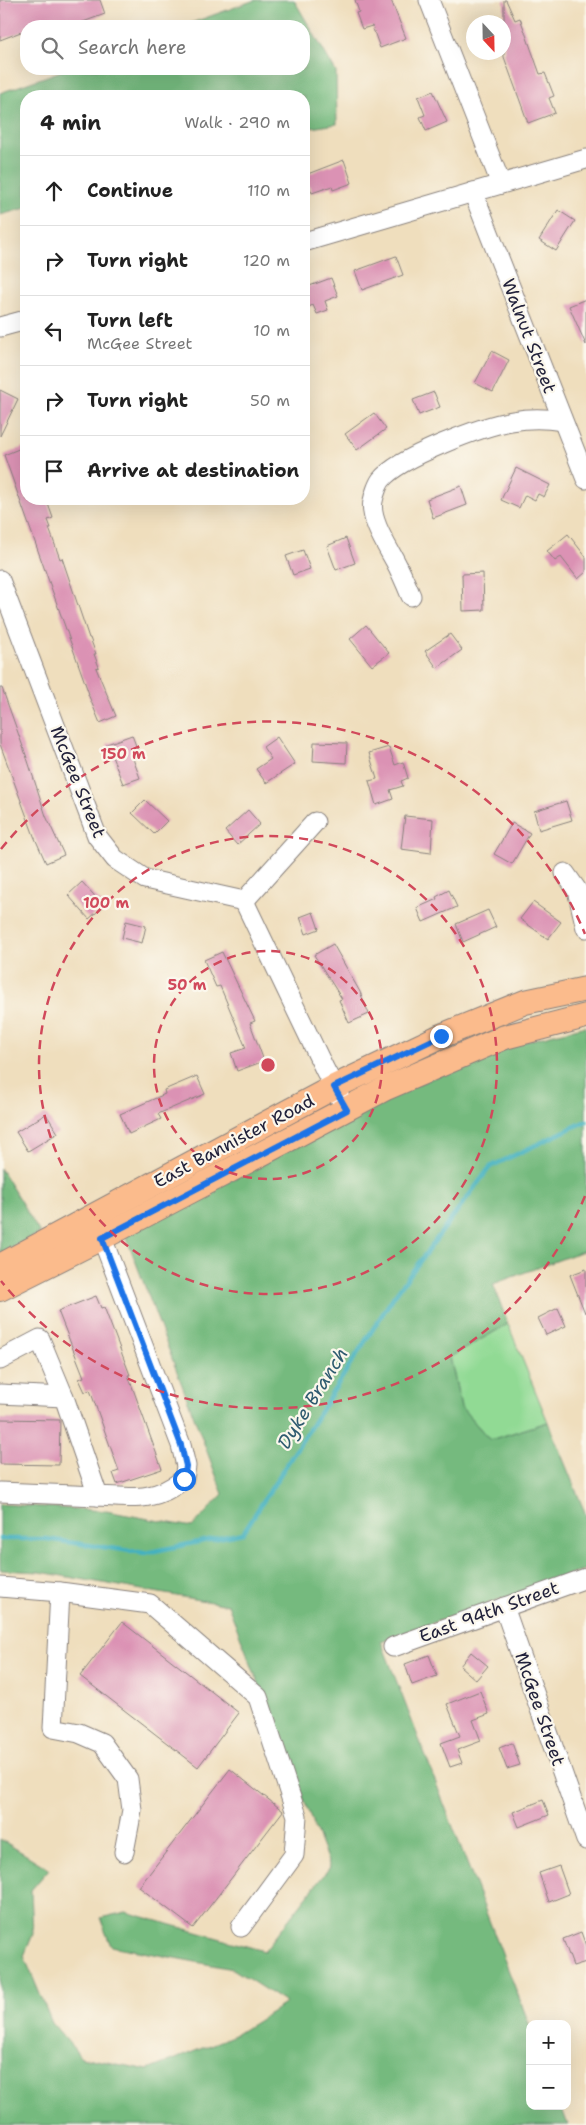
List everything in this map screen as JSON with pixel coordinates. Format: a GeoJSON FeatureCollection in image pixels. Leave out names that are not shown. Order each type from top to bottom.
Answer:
{"type":"FeatureCollection","features":[{"type":"Feature","properties":{"kind":"main road","name":"East Bannister Road"},"geometry":{"type":"LineString","coordinates":[[0,1266],[334,1087],[441,1036],[525,1002],[586,990]]}},
{"type":"Feature","properties":{"kind":"main road","name":"East Bannister Road"},"geometry":{"type":"LineString","coordinates":[[0,1289],[102,1238],[386,1088],[504,1037],[586,1016]]}},
{"type":"Feature","properties":{"kind":"street"},"geometry":{"type":"LineString","coordinates":[[429,0],[501,184]]}},
{"type":"Feature","properties":{"kind":"street"},"geometry":{"type":"LineString","coordinates":[[310,240],[586,159]]}},
{"type":"Feature","properties":{"kind":"street","name":"Walnut Street"},"geometry":{"type":"LineString","coordinates":[[473,192],[586,479]]}},
{"type":"Feature","properties":{"kind":"street"},"geometry":{"type":"LineString","coordinates":[[0,327],[20,322]]}},
{"type":"Feature","properties":{"kind":"street"},"geometry":{"type":"LineString","coordinates":[[411,596],[395,560],[386,548],[377,524],[372,503],[381,480],[401,465],[430,449],[490,426],[513,420],[544,418],[562,421]]}},
{"type":"Feature","properties":{"kind":"street","name":"McGee Street"},"geometry":{"type":"LineString","coordinates":[[0,580],[97,836],[114,859],[144,879],[244,901]]}},
{"type":"Feature","properties":{"kind":"street"},"geometry":{"type":"LineString","coordinates":[[315,822],[244,901],[347,1110]]}},
{"type":"Feature","properties":{"kind":"street"},"geometry":{"type":"LineString","coordinates":[[565,873],[577,890],[586,928]]}},
{"type":"Feature","properties":{"kind":"street"},"geometry":{"type":"LineString","coordinates":[[0,1492],[137,1499],[156,1496],[171,1489],[184,1479],[186,1466],[181,1445],[102,1238]]}},
{"type":"Feature","properties":{"kind":"street"},"geometry":{"type":"LineString","coordinates":[[0,1360],[40,1340],[64,1398],[98,1496]]}},
{"type":"Feature","properties":{"kind":"street"},"geometry":{"type":"LineString","coordinates":[[0,1394],[64,1398]]}},
{"type":"Feature","properties":{"kind":"street","name":"East 94th Street"},"geometry":{"type":"LineString","coordinates":[[393,1647],[586,1578]]}},
{"type":"Feature","properties":{"kind":"street"},"geometry":{"type":"LineString","coordinates":[[0,1587],[60,1592],[150,1604],[258,1697],[297,1816],[294,1855],[241,1927]]}},
{"type":"Feature","properties":{"kind":"street"},"geometry":{"type":"LineString","coordinates":[[60,1592],[53,1728],[79,1733],[102,1744],[128,1779],[132,1810],[124,1852]]}},
{"type":"Feature","properties":{"kind":"street","name":"McGee Street"},"geometry":{"type":"LineString","coordinates":[[504,1607],[586,1840]]}},
{"type":"Feature","properties":{"kind":"green space"},"geometry":{"type":"Polygon","coordinates":[[[255,0],[294,0],[306,20],[200,20],[255,0]]]}},
{"type":"Feature","properties":{"kind":"green space"},"geometry":{"type":"Polygon","coordinates":[[[310,27],[336,72],[337,124],[310,128],[310,90],[20,90],[20,210],[0,215],[0,93],[50,75],[310,75],[310,27]]]}},
{"type":"Feature","properties":{"kind":"green space"},"geometry":{"type":"Polygon","coordinates":[[[586,1026],[586,1250],[493,1284],[508,1324],[450,1357],[461,1407],[490,1440],[548,1422],[586,1515],[586,1569],[381,1641],[528,2020],[526,2020],[526,2110],[562,2110],[568,2125],[0,2125],[0,1839],[49,1869],[31,1890],[33,1934],[24,1956],[52,2023],[81,2057],[148,2070],[235,2035],[286,2003],[233,1969],[111,1946],[100,1918],[126,1912],[264,1951],[330,1867],[228,1605],[40,1572],[0,1570],[0,1504],[106,1511],[192,1527],[223,1494],[126,1236],[400,1091],[523,1042],[586,1026]]]}},
{"type":"Feature","properties":{"kind":"green space"},"geometry":{"type":"Polygon","coordinates":[[[0,1168],[40,1233],[0,1253],[0,1168]]]}},
{"type":"Feature","properties":{"kind":"green space"},"geometry":{"type":"Polygon","coordinates":[[[508,1324],[548,1422],[490,1440],[461,1407],[450,1357],[508,1324]]]}},
{"type":"Feature","properties":{"kind":"building"},"geometry":{"type":"Polygon","coordinates":[[[0,0],[100,0],[105,14],[88,20],[20,20],[20,32],[0,40],[0,0]]]}},
{"type":"Feature","properties":{"kind":"building"},"geometry":{"type":"Polygon","coordinates":[[[355,0],[391,0],[406,38],[380,48],[372,26],[362,29],[356,13],[359,12],[355,0]]]}},
{"type":"Feature","properties":{"kind":"building"},"geometry":{"type":"Polygon","coordinates":[[[504,0],[506,0],[515,20],[520,18],[540,74],[545,73],[554,96],[549,98],[555,113],[528,123],[505,60],[511,60],[511,15],[504,15],[504,0]]]}},
{"type":"Feature","properties":{"kind":"building"},"geometry":{"type":"Polygon","coordinates":[[[433,91],[447,122],[426,131],[420,117],[425,115],[418,97],[433,91]]]}},
{"type":"Feature","properties":{"kind":"building"},"geometry":{"type":"Polygon","coordinates":[[[344,160],[352,183],[333,190],[332,186],[312,193],[310,173],[344,160]]]}},
{"type":"Feature","properties":{"kind":"building"},"geometry":{"type":"Polygon","coordinates":[[[558,210],[575,221],[556,251],[539,240],[558,210]]]}},
{"type":"Feature","properties":{"kind":"building"},"geometry":{"type":"Polygon","coordinates":[[[396,256],[403,275],[362,290],[355,271],[396,256]]]}},
{"type":"Feature","properties":{"kind":"building"},"geometry":{"type":"Polygon","coordinates":[[[331,278],[338,296],[325,301],[328,310],[317,314],[313,305],[310,306],[310,286],[331,278]]]}},
{"type":"Feature","properties":{"kind":"building"},"geometry":{"type":"Polygon","coordinates":[[[586,299],[586,345],[569,306],[586,299]]]}},
{"type":"Feature","properties":{"kind":"building"},"geometry":{"type":"Polygon","coordinates":[[[492,351],[509,360],[493,392],[475,383],[492,351]]]}},
{"type":"Feature","properties":{"kind":"building"},"geometry":{"type":"Polygon","coordinates":[[[0,390],[18,399],[0,436],[0,390]]]}},
{"type":"Feature","properties":{"kind":"building"},"geometry":{"type":"Polygon","coordinates":[[[434,392],[440,407],[419,415],[413,400],[434,392]]]}},
{"type":"Feature","properties":{"kind":"building"},"geometry":{"type":"Polygon","coordinates":[[[374,413],[386,429],[357,450],[345,434],[374,413]]]}},
{"type":"Feature","properties":{"kind":"building"},"geometry":{"type":"Polygon","coordinates":[[[20,448],[20,500],[4,455],[20,448]]]}},
{"type":"Feature","properties":{"kind":"building"},"geometry":{"type":"Polygon","coordinates":[[[516,468],[550,485],[544,497],[538,494],[535,500],[525,495],[519,508],[501,500],[516,468]]]}},
{"type":"Feature","properties":{"kind":"building"},"geometry":{"type":"Polygon","coordinates":[[[461,486],[467,505],[433,518],[427,499],[461,486]]]}},
{"type":"Feature","properties":{"kind":"building"},"geometry":{"type":"Polygon","coordinates":[[[22,505],[48,505],[53,518],[48,520],[51,528],[49,528],[60,559],[62,558],[96,654],[94,654],[99,667],[96,668],[116,716],[100,723],[22,505]]]}},
{"type":"Feature","properties":{"kind":"building"},"geometry":{"type":"Polygon","coordinates":[[[568,534],[586,557],[586,572],[578,579],[561,557],[555,561],[547,551],[568,534]]]}},
{"type":"Feature","properties":{"kind":"building"},"geometry":{"type":"Polygon","coordinates":[[[346,538],[355,563],[336,570],[327,546],[346,538]]]}},
{"type":"Feature","properties":{"kind":"building"},"geometry":{"type":"Polygon","coordinates":[[[303,550],[310,569],[293,575],[286,556],[303,550]]]}},
{"type":"Feature","properties":{"kind":"building"},"geometry":{"type":"Polygon","coordinates":[[[483,573],[484,610],[463,611],[462,574],[483,573]]]}},
{"type":"Feature","properties":{"kind":"building"},"geometry":{"type":"Polygon","coordinates":[[[366,625],[389,653],[372,666],[350,639],[366,625]]]}},
{"type":"Feature","properties":{"kind":"building"},"geometry":{"type":"Polygon","coordinates":[[[450,634],[462,650],[437,668],[425,651],[450,634]]]}},
{"type":"Feature","properties":{"kind":"building"},"geometry":{"type":"Polygon","coordinates":[[[0,688],[2,688],[46,816],[64,855],[46,863],[0,744],[0,688]]]}},
{"type":"Feature","properties":{"kind":"building"},"geometry":{"type":"Polygon","coordinates":[[[132,735],[139,754],[132,756],[140,778],[123,784],[107,744],[132,735]]]}},
{"type":"Feature","properties":{"kind":"building"},"geometry":{"type":"Polygon","coordinates":[[[277,737],[295,764],[266,783],[256,769],[271,759],[263,747],[277,737]]]}},
{"type":"Feature","properties":{"kind":"building"},"geometry":{"type":"Polygon","coordinates":[[[314,742],[347,743],[346,763],[313,761],[314,742]]]}},
{"type":"Feature","properties":{"kind":"building"},"geometry":{"type":"Polygon","coordinates":[[[389,747],[395,765],[403,762],[408,778],[401,781],[403,786],[390,790],[393,799],[376,805],[369,781],[377,779],[369,753],[389,747]]]}},
{"type":"Feature","properties":{"kind":"building"},"geometry":{"type":"Polygon","coordinates":[[[145,800],[167,821],[154,834],[132,813],[145,800]]]}},
{"type":"Feature","properties":{"kind":"building"},"geometry":{"type":"Polygon","coordinates":[[[566,801],[572,820],[539,830],[534,811],[566,801]]]}},
{"type":"Feature","properties":{"kind":"building"},"geometry":{"type":"Polygon","coordinates":[[[248,810],[260,824],[237,845],[225,831],[248,810]]]}},
{"type":"Feature","properties":{"kind":"building"},"geometry":{"type":"Polygon","coordinates":[[[405,816],[433,819],[431,853],[401,849],[405,816]]]}},
{"type":"Feature","properties":{"kind":"building"},"geometry":{"type":"Polygon","coordinates":[[[512,823],[530,833],[512,864],[494,854],[512,823]]]}},
{"type":"Feature","properties":{"kind":"building"},"geometry":{"type":"Polygon","coordinates":[[[82,882],[104,906],[89,919],[68,895],[82,882]]]}},
{"type":"Feature","properties":{"kind":"building"},"geometry":{"type":"Polygon","coordinates":[[[449,890],[457,907],[423,922],[417,908],[437,899],[436,897],[449,890]]]}},
{"type":"Feature","properties":{"kind":"building"},"geometry":{"type":"Polygon","coordinates":[[[533,902],[561,922],[548,939],[520,919],[533,902]]]}},
{"type":"Feature","properties":{"kind":"building"},"geometry":{"type":"Polygon","coordinates":[[[488,910],[496,927],[463,942],[456,924],[488,910]]]}},
{"type":"Feature","properties":{"kind":"building"},"geometry":{"type":"Polygon","coordinates":[[[313,912],[319,929],[306,934],[300,917],[313,912]]]}},
{"type":"Feature","properties":{"kind":"building"},"geometry":{"type":"Polygon","coordinates":[[[126,921],[146,926],[142,943],[122,938],[126,921]]]}},
{"type":"Feature","properties":{"kind":"building"},"geometry":{"type":"Polygon","coordinates":[[[333,944],[360,992],[369,1014],[349,1023],[339,1000],[342,999],[314,955],[333,944]]]}},
{"type":"Feature","properties":{"kind":"building"},"geometry":{"type":"Polygon","coordinates":[[[222,952],[255,1021],[250,1023],[264,1061],[237,1071],[231,1053],[246,1048],[220,986],[216,987],[204,960],[222,952]]]}},
{"type":"Feature","properties":{"kind":"building"},"geometry":{"type":"Polygon","coordinates":[[[197,1076],[205,1094],[158,1114],[161,1119],[129,1134],[120,1114],[165,1094],[164,1090],[197,1076]]]}},
{"type":"Feature","properties":{"kind":"building"},"geometry":{"type":"Polygon","coordinates":[[[46,1114],[58,1133],[28,1151],[16,1132],[46,1114]]]}},
{"type":"Feature","properties":{"kind":"building"},"geometry":{"type":"Polygon","coordinates":[[[586,1269],[586,1313],[585,1313],[570,1275],[586,1269]]]}},
{"type":"Feature","properties":{"kind":"building"},"geometry":{"type":"Polygon","coordinates":[[[96,1296],[101,1308],[104,1307],[130,1375],[128,1375],[162,1469],[117,1484],[113,1473],[119,1471],[90,1390],[85,1392],[79,1379],[84,1377],[58,1311],[96,1296]]]}},
{"type":"Feature","properties":{"kind":"building"},"geometry":{"type":"Polygon","coordinates":[[[558,1308],[566,1326],[546,1335],[538,1318],[558,1308]]]}},
{"type":"Feature","properties":{"kind":"building"},"geometry":{"type":"Polygon","coordinates":[[[0,1419],[60,1420],[59,1465],[0,1464],[0,1419]]]}},
{"type":"Feature","properties":{"kind":"building"},"geometry":{"type":"Polygon","coordinates":[[[122,1622],[239,1713],[198,1767],[80,1676],[122,1622]]]}},
{"type":"Feature","properties":{"kind":"building"},"geometry":{"type":"Polygon","coordinates":[[[471,1652],[488,1666],[476,1680],[460,1666],[471,1652]]]}},
{"type":"Feature","properties":{"kind":"building"},"geometry":{"type":"Polygon","coordinates":[[[429,1655],[437,1676],[412,1685],[405,1664],[429,1655]]]}},
{"type":"Feature","properties":{"kind":"building"},"geometry":{"type":"Polygon","coordinates":[[[480,1691],[489,1714],[473,1720],[481,1741],[457,1750],[462,1763],[450,1767],[441,1743],[460,1736],[447,1704],[480,1691]]]}},
{"type":"Feature","properties":{"kind":"building"},"geometry":{"type":"Polygon","coordinates":[[[512,1743],[520,1765],[507,1769],[499,1748],[512,1743]]]}},
{"type":"Feature","properties":{"kind":"building"},"geometry":{"type":"Polygon","coordinates":[[[230,1769],[283,1811],[193,1928],[139,1887],[230,1769]]]}},
{"type":"Feature","properties":{"kind":"building"},"geometry":{"type":"Polygon","coordinates":[[[543,1800],[549,1815],[519,1827],[513,1812],[543,1800]]]}},
{"type":"Feature","properties":{"kind":"building"},"geometry":{"type":"Polygon","coordinates":[[[559,1866],[569,1894],[549,1902],[539,1873],[559,1866]]]}},
{"type":"Feature","properties":{"kind":"building"},"geometry":{"type":"Polygon","coordinates":[[[581,1932],[586,1946],[586,1962],[573,1966],[563,1939],[581,1932]]]}},
{"type":"Feature","properties":{"kind":"waterway","name":"Dyke Branch"},"geometry":{"type":"LineString","coordinates":[[0,1539],[46,1539],[145,1553],[243,1533],[394,1296],[490,1167],[586,1121]]}},
{"type":"Feature","properties":{"kind":"route"},"geometry":{"type":"LineString","coordinates":[[184,1479],[186,1466],[181,1445],[102,1238],[347,1110],[334,1087],[441,1036]]}}]}
